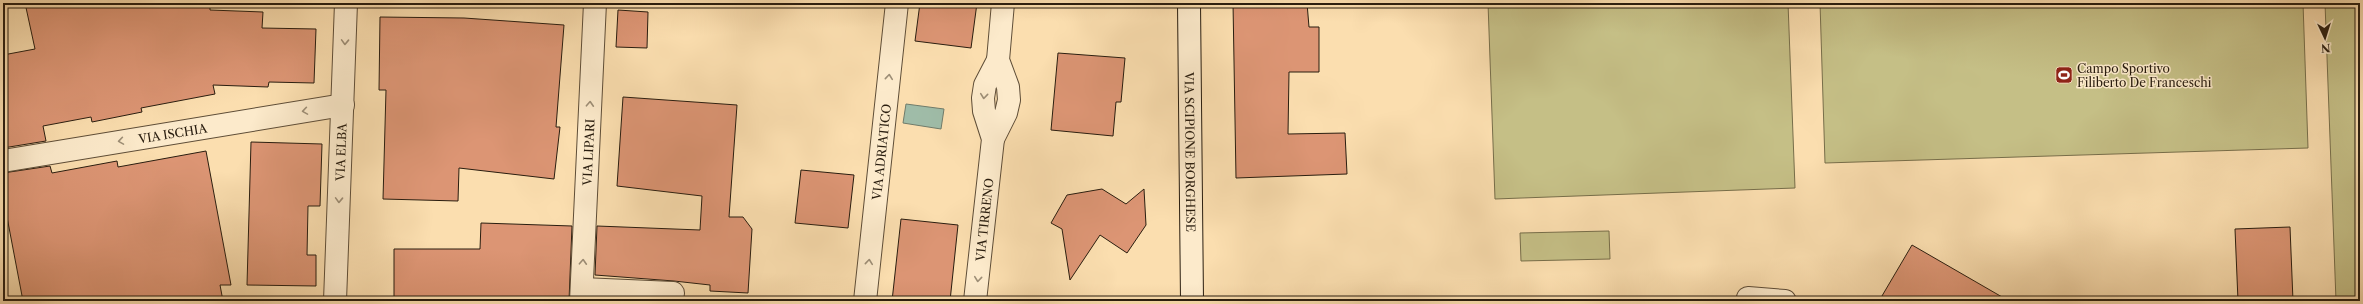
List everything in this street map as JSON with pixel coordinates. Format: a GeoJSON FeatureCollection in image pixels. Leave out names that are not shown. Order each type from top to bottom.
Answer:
{"type":"FeatureCollection","features":[{"type":"Feature","properties":{"kind":"street","name":"VIA ELBA"},"geometry":{"type":"LineString","coordinates":[[335,301],[346,3]]}},
{"type":"Feature","properties":{"kind":"street","name":"VIA LIPARI"},"geometry":{"type":"LineString","coordinates":[[581,295],[595,3]]}},
{"type":"Feature","properties":{"kind":"street","name":"VIA ADRIATICO"},"geometry":{"type":"LineString","coordinates":[[865,301],[897,3]]}},
{"type":"Feature","properties":{"kind":"street","name":"VIA TIRRENO"},"geometry":{"type":"LineString","coordinates":[[975,301],[993,139],[1006,114],[1009,100],[1008,87],[998,60],[1003,3]]}},
{"type":"Feature","properties":{"kind":"street","name":"VIA SCIPIONE BORGHESE"},"geometry":{"type":"LineString","coordinates":[[1189,3],[1192,301]]}},
{"type":"Feature","properties":{"kind":"street","name":"VIA ISCHIA"},"geometry":{"type":"LineString","coordinates":[[3,161],[343,105]]}},
{"type":"Feature","properties":{"kind":"street"},"geometry":{"type":"LineString","coordinates":[[581,295],[673,293]]}},
{"type":"Feature","properties":{"kind":"street"},"geometry":{"type":"LineString","coordinates":[[1748,298],[1785,301]]}},
{"type":"Feature","properties":{"kind":"shaded area"},"geometry":{"type":"Polygon","coordinates":[[[1488,3],[1788,3],[1795,188],[1495,199],[1488,3]]]}},
{"type":"Feature","properties":{"kind":"shaded area","name":"Campo Sportivo Filiberto De Franceschi"},"geometry":{"type":"Polygon","coordinates":[[[1820,3],[2303,3],[2308,148],[1825,163],[1820,3]]]}},
{"type":"Feature","properties":{"kind":"shaded area"},"geometry":{"type":"Polygon","coordinates":[[[2325,3],[2360,3],[2360,301],[2336,301],[2325,3]]]}},
{"type":"Feature","properties":{"kind":"shaded area"},"geometry":{"type":"Polygon","coordinates":[[[906,104],[944,109],[941,129],[903,123],[906,104]]]}},
{"type":"Feature","properties":{"kind":"shaded area"},"geometry":{"type":"Polygon","coordinates":[[[1609,231],[1610,259],[1521,261],[1520,233],[1609,231]]]}},
{"type":"Feature","properties":{"kind":"building"},"geometry":{"type":"Polygon","coordinates":[[[25,3],[210,3],[210,10],[263,12],[262,28],[316,29],[314,83],[269,82],[268,87],[213,85],[215,94],[141,108],[142,112],[92,122],[91,117],[43,126],[46,141],[3,148],[3,55],[35,49],[25,3]]]}},
{"type":"Feature","properties":{"kind":"building"},"geometry":{"type":"Polygon","coordinates":[[[920,3],[977,3],[971,48],[915,41],[920,3]]]}},
{"type":"Feature","properties":{"kind":"building"},"geometry":{"type":"Polygon","coordinates":[[[1233,3],[1307,3],[1309,27],[1319,27],[1319,72],[1289,72],[1288,134],[1345,133],[1347,174],[1236,178],[1233,3]]]}},
{"type":"Feature","properties":{"kind":"building"},"geometry":{"type":"Polygon","coordinates":[[[618,10],[648,12],[647,48],[616,47],[618,10]]]}},
{"type":"Feature","properties":{"kind":"building"},"geometry":{"type":"Polygon","coordinates":[[[380,17],[464,18],[564,25],[556,127],[560,127],[554,179],[459,168],[458,201],[383,199],[386,90],[379,90],[380,17]]]}},
{"type":"Feature","properties":{"kind":"building"},"geometry":{"type":"Polygon","coordinates":[[[1058,53],[1125,58],[1121,102],[1116,102],[1113,136],[1051,130],[1058,53]]]}},
{"type":"Feature","properties":{"kind":"building"},"geometry":{"type":"Polygon","coordinates":[[[623,97],[737,105],[729,217],[743,217],[752,229],[748,293],[710,291],[710,285],[595,275],[597,226],[700,230],[702,196],[617,186],[623,97]]]}},
{"type":"Feature","properties":{"kind":"building"},"geometry":{"type":"Polygon","coordinates":[[[251,142],[322,144],[320,206],[308,206],[307,255],[316,255],[316,286],[247,285],[251,142]]]}},
{"type":"Feature","properties":{"kind":"building"},"geometry":{"type":"Polygon","coordinates":[[[206,151],[231,285],[220,285],[223,301],[23,301],[3,196],[3,173],[50,166],[52,173],[117,161],[118,167],[206,151]]]}},
{"type":"Feature","properties":{"kind":"building"},"geometry":{"type":"Polygon","coordinates":[[[801,170],[854,175],[848,228],[795,223],[801,170]]]}},
{"type":"Feature","properties":{"kind":"building"},"geometry":{"type":"Polygon","coordinates":[[[1102,189],[1126,204],[1144,189],[1146,225],[1127,253],[1100,235],[1070,280],[1062,229],[1051,223],[1067,195],[1102,189]]]}},
{"type":"Feature","properties":{"kind":"building"},"geometry":{"type":"Polygon","coordinates":[[[901,219],[958,225],[950,301],[892,301],[901,219]]]}},
{"type":"Feature","properties":{"kind":"building"},"geometry":{"type":"Polygon","coordinates":[[[481,223],[572,226],[569,301],[394,301],[394,249],[480,249],[481,223]]]}},
{"type":"Feature","properties":{"kind":"building"},"geometry":{"type":"Polygon","coordinates":[[[2290,227],[2293,301],[2238,301],[2235,229],[2290,227]]]}},
{"type":"Feature","properties":{"kind":"building"},"geometry":{"type":"Polygon","coordinates":[[[1912,245],[2009,301],[1879,301],[1912,245]]]}},
{"type":"Feature","properties":{"kind":"place","name":"Campo Sportivo Filiberto De Franceschi"},"geometry":{"type":"Point","coordinates":[2064,75]}}]}
